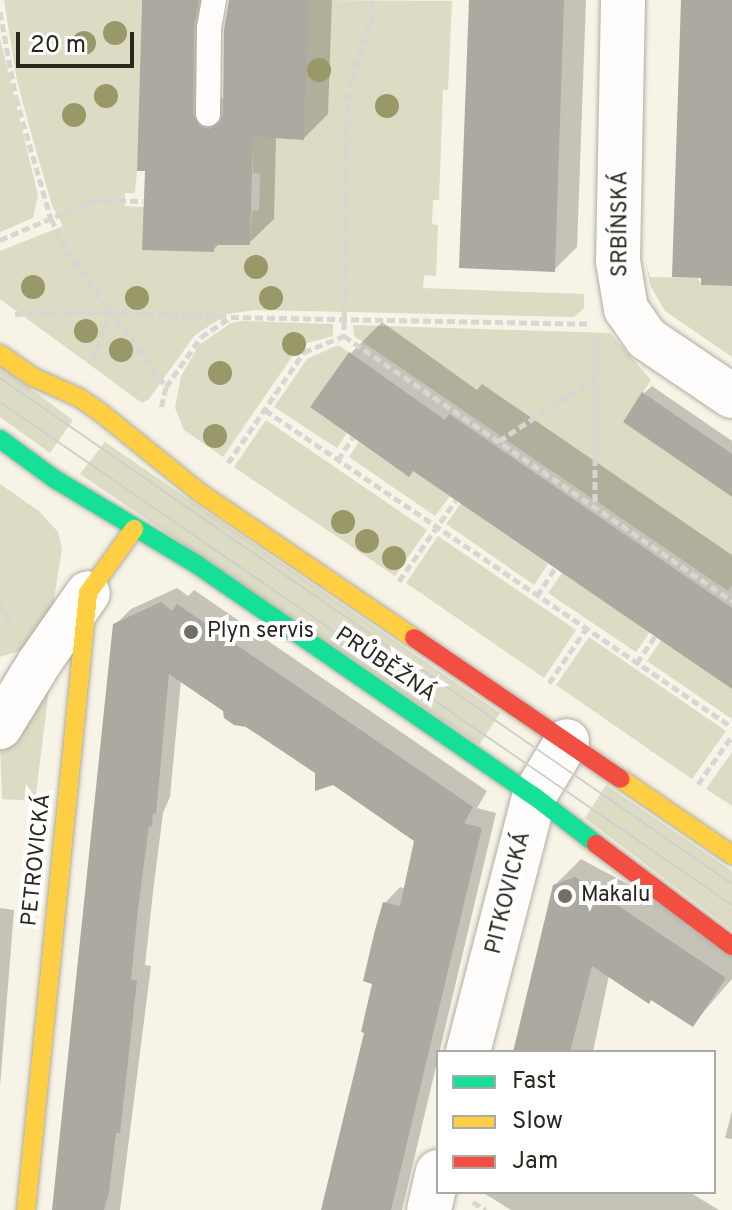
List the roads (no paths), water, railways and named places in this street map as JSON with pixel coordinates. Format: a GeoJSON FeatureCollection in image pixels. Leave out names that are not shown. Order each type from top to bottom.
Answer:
{"type":"FeatureCollection","features":[{"type":"Feature","properties":{"kind":"main road","name":"PRŮBĚŽNÁ"},"geometry":{"type":"LineString","coordinates":[[0,354],[24,372],[100,412],[199,492],[732,855]]}},
{"type":"Feature","properties":{"kind":"main road","name":"PRŮBĚŽNÁ"},"geometry":{"type":"LineString","coordinates":[[0,439],[134,529],[196,564],[534,796],[687,915],[732,946]]}},
{"type":"Feature","properties":{"kind":"main road","name":"PETROVICKÁ"},"geometry":{"type":"LineString","coordinates":[[26,1210],[88,593],[134,529]]}},
{"type":"Feature","properties":{"kind":"street","name":"SRBÍNSKÁ"},"geometry":{"type":"LineString","coordinates":[[623,0],[618,261],[626,309],[646,338],[732,396]]}},
{"type":"Feature","properties":{"kind":"street"},"geometry":{"type":"LineString","coordinates":[[0,727],[39,663],[88,593]]}},
{"type":"Feature","properties":{"kind":"street","name":"PITKOVICKÁ"},"geometry":{"type":"LineString","coordinates":[[469,1050],[534,796],[567,741]]}},
{"type":"Feature","properties":{"kind":"lane"},"geometry":{"type":"LineString","coordinates":[[208,114],[209,28],[214,0]]}},
{"type":"Feature","properties":{"kind":"tram line"},"geometry":{"type":"LineString","coordinates":[[0,378],[732,884]]}},
{"type":"Feature","properties":{"kind":"tram line"},"geometry":{"type":"LineString","coordinates":[[0,402],[732,905]]}},
{"type":"Feature","properties":{"kind":"place","name":"Plyn servis"},"geometry":{"type":"Point","coordinates":[191,632]}},
{"type":"Feature","properties":{"kind":"place","name":"Makalu"},"geometry":{"type":"Point","coordinates":[565,896]}}]}
